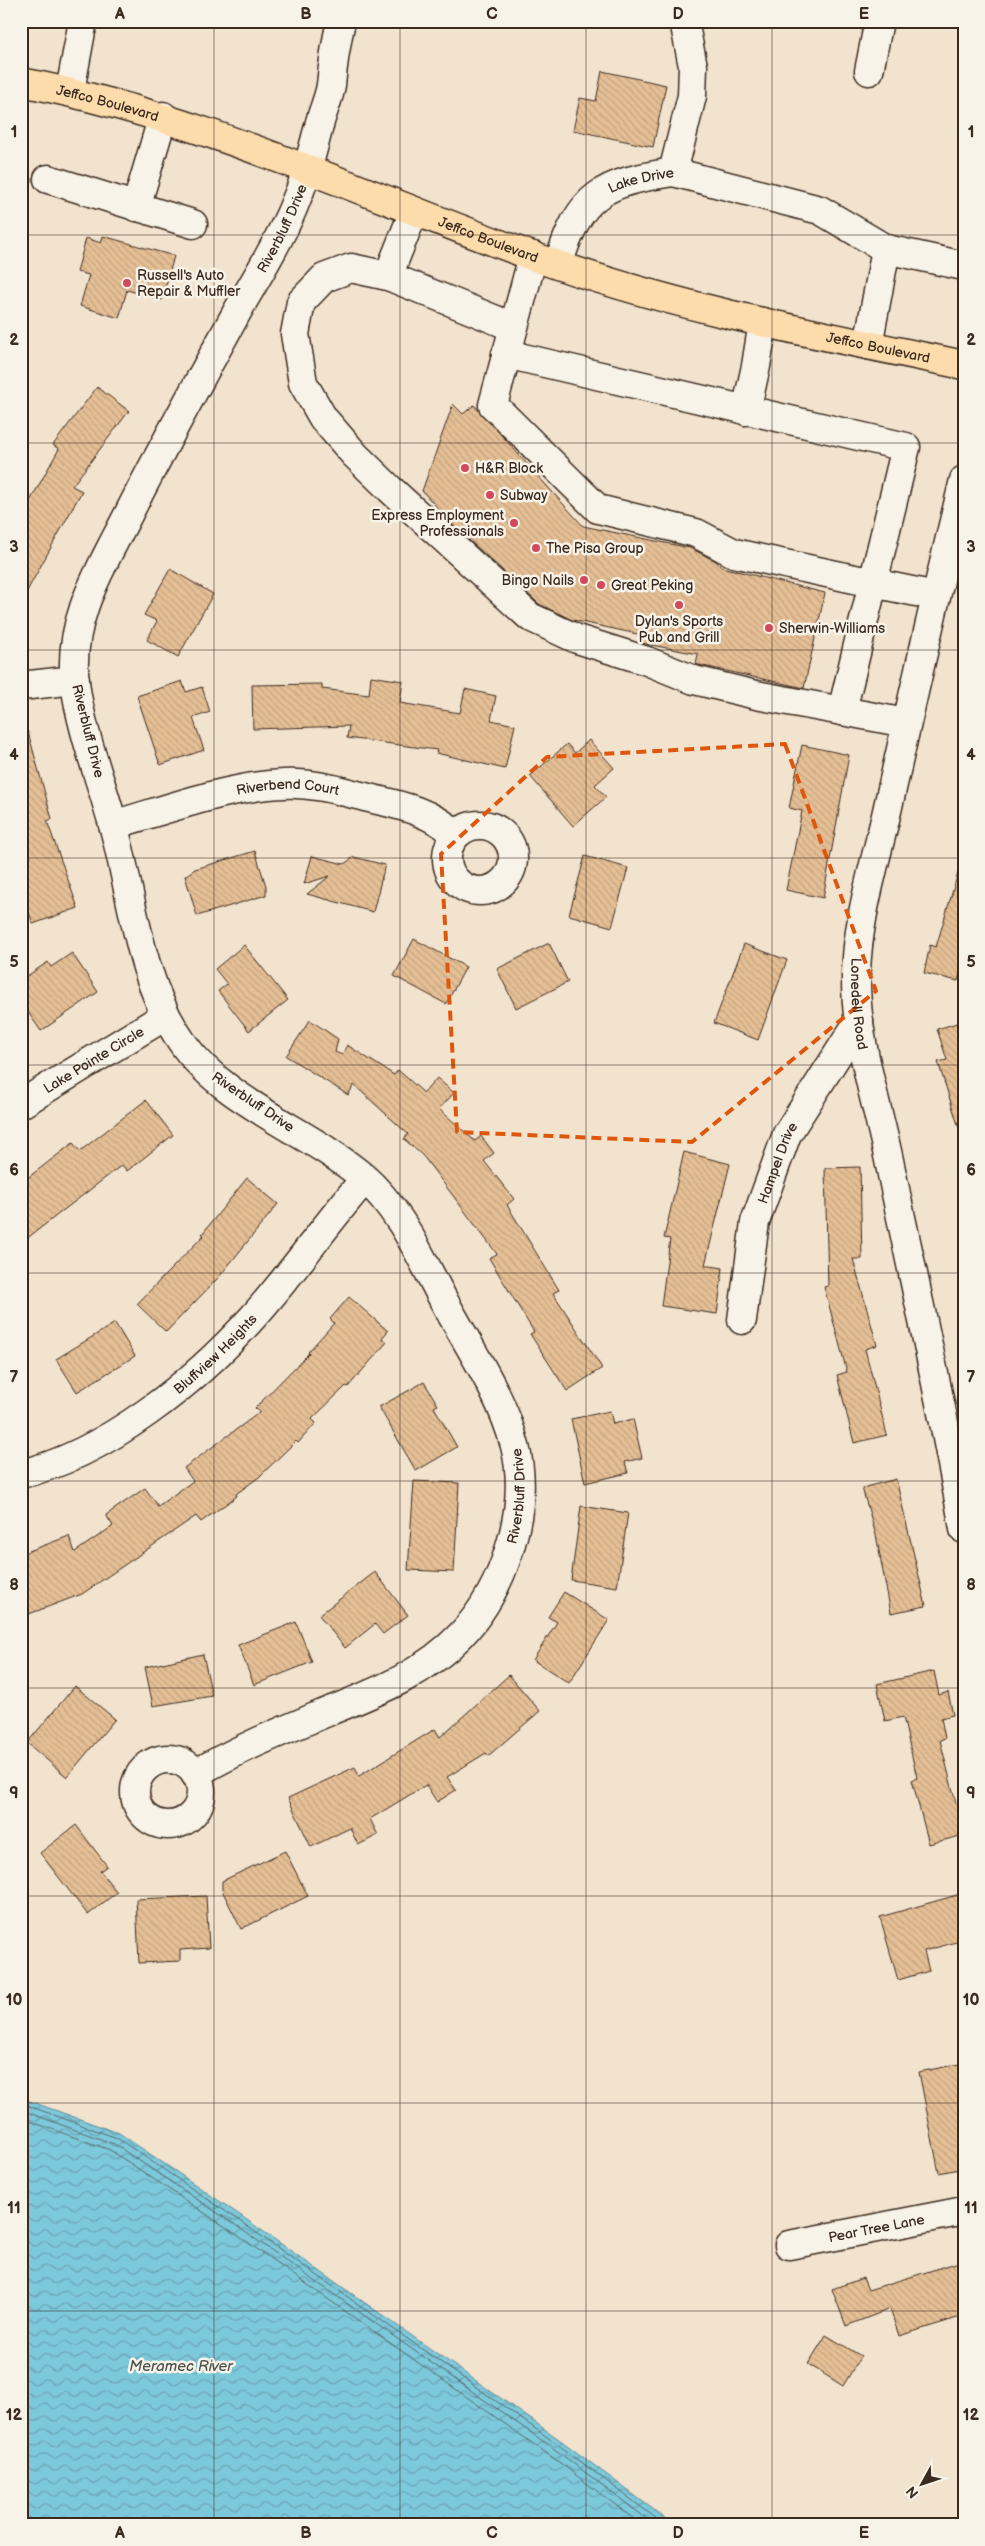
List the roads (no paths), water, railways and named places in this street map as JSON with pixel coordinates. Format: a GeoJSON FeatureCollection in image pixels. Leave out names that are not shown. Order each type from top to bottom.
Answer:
{"type":"FeatureCollection","features":[{"type":"Feature","properties":{"kind":"main road","name":"Jeffco Boulevard"},"geometry":{"type":"LineString","coordinates":[[21,82],[70,92],[162,116],[309,169],[532,256],[660,296],[763,322],[964,365]]}},
{"type":"Feature","properties":{"kind":"street"},"geometry":{"type":"LineString","coordinates":[[70,92],[83,21]]}},
{"type":"Feature","properties":{"kind":"street","name":"Riverbluff Drive"},"geometry":{"type":"LineString","coordinates":[[195,1774],[251,1744],[383,1689],[424,1666],[445,1651],[473,1622],[491,1594],[505,1563],[515,1533],[519,1482],[517,1451],[509,1426],[490,1386],[404,1226],[366,1179],[228,1088],[204,1068],[184,1046],[165,1016],[142,945],[113,824],[75,680],[75,641],[86,598],[165,442],[291,213],[309,169],[319,124],[331,87],[331,68],[341,21]]}},
{"type":"Feature","properties":{"kind":"street","name":"Lake Drive"},"geometry":{"type":"LineString","coordinates":[[558,265],[574,222],[587,204],[606,189],[622,182],[673,172],[692,96],[693,66],[684,21]]}},
{"type":"Feature","properties":{"kind":"street"},"geometry":{"type":"LineString","coordinates":[[869,71],[879,21]]}},
{"type":"Feature","properties":{"kind":"street"},"geometry":{"type":"LineString","coordinates":[[136,207],[162,116]]}},
{"type":"Feature","properties":{"kind":"street"},"geometry":{"type":"LineString","coordinates":[[673,172],[820,210],[886,249],[964,266]]}},
{"type":"Feature","properties":{"kind":"street"},"geometry":{"type":"LineString","coordinates":[[48,179],[193,224]]}},
{"type":"Feature","properties":{"kind":"street"},"geometry":{"type":"LineString","coordinates":[[388,276],[414,211]]}},
{"type":"Feature","properties":{"kind":"street"},"geometry":{"type":"LineString","coordinates":[[868,345],[886,249]]}},
{"type":"Feature","properties":{"kind":"street"},"geometry":{"type":"LineString","coordinates":[[532,256],[493,405],[598,508],[696,533],[734,553],[936,596]]}},
{"type":"Feature","properties":{"kind":"street"},"geometry":{"type":"LineString","coordinates":[[513,327],[388,276],[351,268],[324,278],[301,302],[295,334],[303,384],[323,418],[355,455],[390,489],[530,617],[577,639],[646,661],[694,680],[756,695],[906,723]]}},
{"type":"Feature","properties":{"kind":"street"},"geometry":{"type":"LineString","coordinates":[[746,411],[763,322]]}},
{"type":"Feature","properties":{"kind":"street"},"geometry":{"type":"LineString","coordinates":[[506,354],[906,448],[842,711]]}},
{"type":"Feature","properties":{"kind":"street","name":"Lonedell Road"},"geometry":{"type":"LineString","coordinates":[[964,480],[906,723],[859,946],[856,975],[864,1058],[890,1163],[913,1284],[950,1449],[964,1529]]}},
{"type":"Feature","properties":{"kind":"street"},"geometry":{"type":"LineString","coordinates":[[21,686],[75,680]]}},
{"type":"Feature","properties":{"kind":"street","name":"Riverbend Court"},"geometry":{"type":"LineString","coordinates":[[113,824],[232,792],[284,784],[319,786],[416,809],[437,820],[456,834]]}},
{"type":"Feature","properties":{"kind":"street","name":"Lake Pointe Circle"},"geometry":{"type":"LineString","coordinates":[[21,1104],[165,1016]]}},
{"type":"Feature","properties":{"kind":"street","name":"Hampel Drive"},"geometry":{"type":"LineString","coordinates":[[742,1320],[755,1222],[787,1134],[859,1021]]}},
{"type":"Feature","properties":{"kind":"street","name":"Bluffview Heights"},"geometry":{"type":"LineString","coordinates":[[21,1474],[63,1461],[86,1449],[152,1407],[192,1375],[254,1316],[334,1214],[366,1179]]}},
{"type":"Feature","properties":{"kind":"street","name":"Pear Tree Lane"},"geometry":{"type":"LineString","coordinates":[[788,2245],[964,2211]]}},
{"type":"Feature","properties":{"kind":"water","name":"Meramec River"},"geometry":{"type":"Polygon","coordinates":[[[21,2098],[119,2133],[237,2213],[563,2442],[674,2525],[21,2525],[21,2098]]]}},
{"type":"Feature","properties":{"kind":"place","name":"Russell's Auto Repair & Muffler"},"geometry":{"type":"Point","coordinates":[127,283]}},
{"type":"Feature","properties":{"kind":"place","name":"H&R Block"},"geometry":{"type":"Point","coordinates":[465,468]}},
{"type":"Feature","properties":{"kind":"place","name":"Subway"},"geometry":{"type":"Point","coordinates":[490,495]}},
{"type":"Feature","properties":{"kind":"place","name":"Express Employment Professionals"},"geometry":{"type":"Point","coordinates":[514,523]}},
{"type":"Feature","properties":{"kind":"place","name":"The Pisa Group"},"geometry":{"type":"Point","coordinates":[536,548]}},
{"type":"Feature","properties":{"kind":"place","name":"Bingo Nails"},"geometry":{"type":"Point","coordinates":[584,580]}},
{"type":"Feature","properties":{"kind":"place","name":"Great Peking"},"geometry":{"type":"Point","coordinates":[601,585]}},
{"type":"Feature","properties":{"kind":"place","name":"Dylan's Sports Pub and Grill"},"geometry":{"type":"Point","coordinates":[679,605]}},
{"type":"Feature","properties":{"kind":"place","name":"Sherwin-Williams"},"geometry":{"type":"Point","coordinates":[769,628]}}]}
